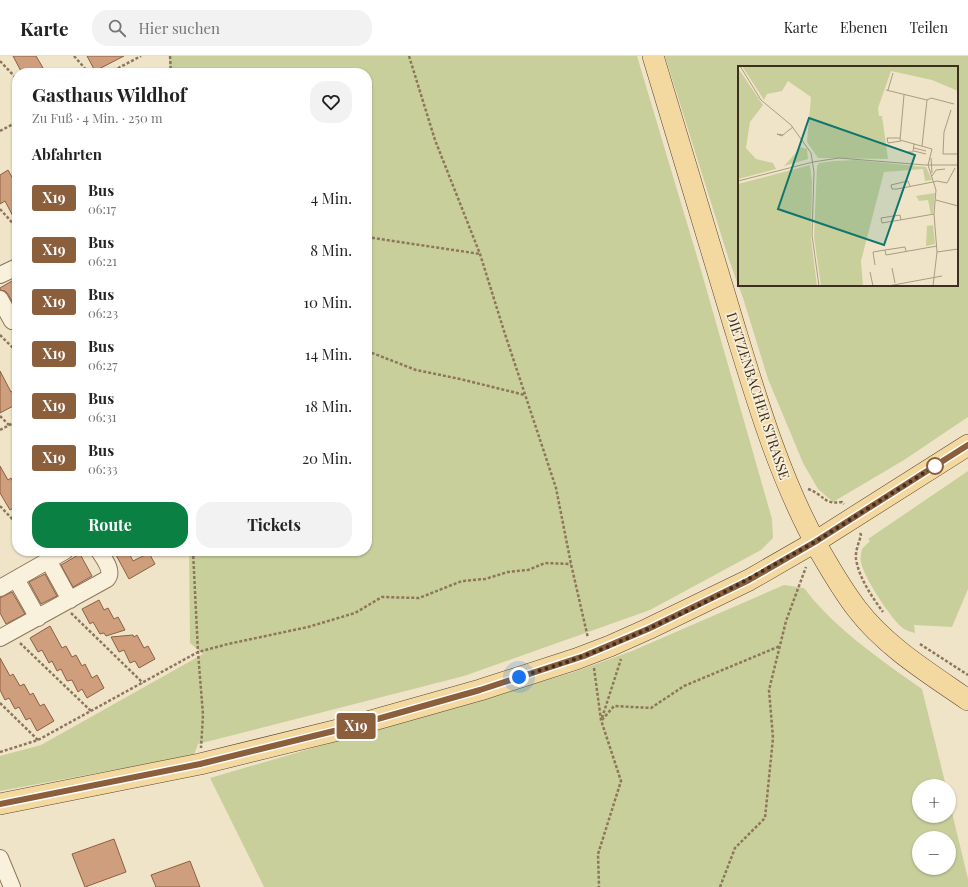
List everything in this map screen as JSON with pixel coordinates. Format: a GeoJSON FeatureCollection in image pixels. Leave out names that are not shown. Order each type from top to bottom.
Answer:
{"type":"FeatureCollection","features":[{"type":"Feature","properties":{"kind":"main road","name":"DIETZENBACHER STRASSE"},"geometry":{"type":"LineString","coordinates":[[653,56],[763,420],[783,476],[801,516],[835,578],[870,624],[884,638],[912,660],[968,700]]}},
{"type":"Feature","properties":{"kind":"main road"},"geometry":{"type":"LineString","coordinates":[[0,804],[200,764],[358,725],[480,690],[601,650],[721,594],[815,542],[968,445]]}},
{"type":"Feature","properties":{"kind":"street"},"geometry":{"type":"LineString","coordinates":[[0,275],[12,269]]}},
{"type":"Feature","properties":{"kind":"street"},"geometry":{"type":"LineString","coordinates":[[0,299],[10,322]]}},
{"type":"Feature","properties":{"kind":"street"},"geometry":{"type":"LineString","coordinates":[[0,588],[56,556]]}},
{"type":"Feature","properties":{"kind":"street"},"geometry":{"type":"LineString","coordinates":[[4,633],[38,618],[107,579],[110,576],[110,570],[102,556]]}},
{"type":"Feature","properties":{"kind":"street"},"geometry":{"type":"LineString","coordinates":[[48,560],[66,602]]}},
{"type":"Feature","properties":{"kind":"street"},"geometry":{"type":"LineString","coordinates":[[16,579],[38,618]]}},
{"type":"Feature","properties":{"kind":"street"},"geometry":{"type":"LineString","coordinates":[[0,858],[12,887]]}},
{"type":"Feature","properties":{"kind":"path"},"geometry":{"type":"LineString","coordinates":[[74,56],[85,68]]}},
{"type":"Feature","properties":{"kind":"path"},"geometry":{"type":"LineString","coordinates":[[118,68],[141,56]]}},
{"type":"Feature","properties":{"kind":"path"},"geometry":{"type":"LineString","coordinates":[[170,56],[171,68]]}},
{"type":"Feature","properties":{"kind":"path"},"geometry":{"type":"LineString","coordinates":[[409,56],[435,140],[480,254],[526,395],[556,488],[571,564],[601,650],[601,720],[621,781],[598,854],[599,887]]}},
{"type":"Feature","properties":{"kind":"path"},"geometry":{"type":"LineString","coordinates":[[0,61],[12,74]]}},
{"type":"Feature","properties":{"kind":"path"},"geometry":{"type":"LineString","coordinates":[[0,131],[12,125]]}},
{"type":"Feature","properties":{"kind":"path"},"geometry":{"type":"LineString","coordinates":[[0,209],[12,222]]}},
{"type":"Feature","properties":{"kind":"path"},"geometry":{"type":"LineString","coordinates":[[372,238],[480,254]]}},
{"type":"Feature","properties":{"kind":"path"},"geometry":{"type":"LineString","coordinates":[[0,335],[12,347]]}},
{"type":"Feature","properties":{"kind":"path"},"geometry":{"type":"LineString","coordinates":[[372,353],[416,370],[526,395]]}},
{"type":"Feature","properties":{"kind":"path"},"geometry":{"type":"LineString","coordinates":[[0,416],[9,425]]}},
{"type":"Feature","properties":{"kind":"path"},"geometry":{"type":"LineString","coordinates":[[0,430],[12,424]]}},
{"type":"Feature","properties":{"kind":"path"},"geometry":{"type":"LineString","coordinates":[[807,489],[816,492],[832,504],[842,502],[862,535],[857,546],[856,558],[859,569],[869,591],[887,616]]}},
{"type":"Feature","properties":{"kind":"path"},"geometry":{"type":"LineString","coordinates":[[0,506],[12,519]]}},
{"type":"Feature","properties":{"kind":"path"},"geometry":{"type":"LineString","coordinates":[[720,887],[735,848],[765,818],[773,738],[769,690],[786,621],[815,542]]}},
{"type":"Feature","properties":{"kind":"path"},"geometry":{"type":"LineString","coordinates":[[193,556],[203,716],[200,764]]}},
{"type":"Feature","properties":{"kind":"path"},"geometry":{"type":"LineString","coordinates":[[0,752],[38,740],[198,652],[308,627],[355,614],[382,597],[419,598],[462,580],[485,579],[508,572],[528,570],[545,563],[571,564]]}},
{"type":"Feature","properties":{"kind":"path"},"geometry":{"type":"LineString","coordinates":[[66,602],[143,683]]}},
{"type":"Feature","properties":{"kind":"path"},"geometry":{"type":"LineString","coordinates":[[4,633],[91,711]]}},
{"type":"Feature","properties":{"kind":"path"},"geometry":{"type":"LineString","coordinates":[[916,642],[968,675]]}},
{"type":"Feature","properties":{"kind":"path"},"geometry":{"type":"LineString","coordinates":[[601,720],[614,706],[651,708],[684,686],[780,646]]}},
{"type":"Feature","properties":{"kind":"path"},"geometry":{"type":"LineString","coordinates":[[601,650],[621,659],[601,720]]}},
{"type":"Feature","properties":{"kind":"path"},"geometry":{"type":"LineString","coordinates":[[0,702],[38,740]]}},
{"type":"Feature","properties":{"kind":"green space"},"geometry":{"type":"Polygon","coordinates":[[[169,56],[637,56],[701,270],[772,519],[773,538],[761,550],[650,610],[464,676],[198,744],[194,755],[0,791],[0,756],[41,745],[203,654],[190,643],[189,556],[372,556],[372,68],[169,68],[169,56]]]}},
{"type":"Feature","properties":{"kind":"green space"},"geometry":{"type":"Polygon","coordinates":[[[665,56],[968,56],[968,417],[904,460],[833,502],[818,489],[803,463],[768,379],[739,286],[958,286],[958,66],[738,66],[738,284],[665,56]]]}},
{"type":"Feature","properties":{"kind":"green space"},"geometry":{"type":"Polygon","coordinates":[[[968,471],[968,589],[952,627],[914,625],[915,633],[908,631],[892,617],[872,587],[861,562],[862,549],[870,541],[868,539],[968,471]]]}},
{"type":"Feature","properties":{"kind":"green space"},"geometry":{"type":"Polygon","coordinates":[[[784,585],[804,588],[830,617],[859,643],[922,689],[944,779],[912,779],[912,823],[955,823],[968,879],[968,887],[264,887],[210,778],[574,672],[632,651],[784,585]]]}},
{"type":"Feature","properties":{"kind":"building"},"geometry":{"type":"Polygon","coordinates":[[[13,56],[36,56],[43,68],[19,68],[13,56]]]}},
{"type":"Feature","properties":{"kind":"building"},"geometry":{"type":"Polygon","coordinates":[[[87,56],[124,56],[101,68],[93,68],[87,56]]]}},
{"type":"Feature","properties":{"kind":"building"},"geometry":{"type":"Polygon","coordinates":[[[8,170],[12,177],[12,214],[5,201],[0,204],[0,175],[8,170]]]}},
{"type":"Feature","properties":{"kind":"building"},"geometry":{"type":"Polygon","coordinates":[[[12,281],[12,302],[8,294],[5,291],[0,290],[0,288],[12,281]]]}},
{"type":"Feature","properties":{"kind":"building"},"geometry":{"type":"Polygon","coordinates":[[[0,371],[12,392],[12,407],[0,413],[0,371]]]}},
{"type":"Feature","properties":{"kind":"building"},"geometry":{"type":"Polygon","coordinates":[[[0,466],[8,480],[11,478],[12,480],[12,509],[10,510],[0,493],[0,466]]]}},
{"type":"Feature","properties":{"kind":"building"},"geometry":{"type":"Polygon","coordinates":[[[77,556],[81,556],[92,576],[73,587],[61,565],[77,556]]]}},
{"type":"Feature","properties":{"kind":"building"},"geometry":{"type":"Polygon","coordinates":[[[117,556],[130,556],[133,561],[143,556],[151,556],[155,564],[129,579],[117,556]]]}},
{"type":"Feature","properties":{"kind":"building"},"geometry":{"type":"Polygon","coordinates":[[[45,574],[57,596],[41,604],[29,582],[45,574]]]}},
{"type":"Feature","properties":{"kind":"building"},"geometry":{"type":"Polygon","coordinates":[[[12,592],[25,614],[6,624],[0,613],[0,598],[12,592]]]}},
{"type":"Feature","properties":{"kind":"building"},"geometry":{"type":"Polygon","coordinates":[[[99,600],[104,610],[108,608],[114,619],[118,617],[125,630],[106,636],[104,633],[100,634],[93,622],[90,624],[82,609],[99,600]]]}},
{"type":"Feature","properties":{"kind":"building"},"geometry":{"type":"Polygon","coordinates":[[[50,626],[62,648],[66,646],[72,657],[76,655],[82,666],[85,664],[92,678],[97,675],[104,688],[87,698],[82,689],[78,692],[72,680],[67,681],[61,669],[57,671],[52,661],[49,663],[42,650],[38,652],[30,638],[50,626]]]}},
{"type":"Feature","properties":{"kind":"building"},"geometry":{"type":"Polygon","coordinates":[[[133,635],[134,637],[137,635],[144,648],[148,646],[155,659],[139,668],[135,661],[130,663],[124,650],[119,652],[111,637],[133,635]]]}},
{"type":"Feature","properties":{"kind":"building"},"geometry":{"type":"Polygon","coordinates":[[[0,658],[10,676],[13,674],[20,686],[24,684],[30,695],[33,693],[40,706],[44,704],[54,721],[37,731],[30,718],[26,720],[19,707],[15,709],[9,698],[5,700],[0,690],[0,658]]]}},
{"type":"Feature","properties":{"kind":"building"},"geometry":{"type":"Polygon","coordinates":[[[114,839],[126,872],[85,887],[72,854],[114,839]]]}},
{"type":"Feature","properties":{"kind":"building"},"geometry":{"type":"Polygon","coordinates":[[[190,861],[200,887],[156,887],[151,875],[190,861]]]}},
{"type":"Feature","properties":{"kind":"bus line","name":"X19"},"geometry":{"type":"LineString","coordinates":[[0,804],[200,764],[342,729],[480,690],[584,656],[610,646],[685,612],[749,580],[815,542],[968,445]]}},
{"type":"Feature","properties":{"kind":"route"},"geometry":{"type":"LineString","coordinates":[[519,677],[567,662],[610,646],[685,612],[749,580],[815,542],[935,466]]}}]}
